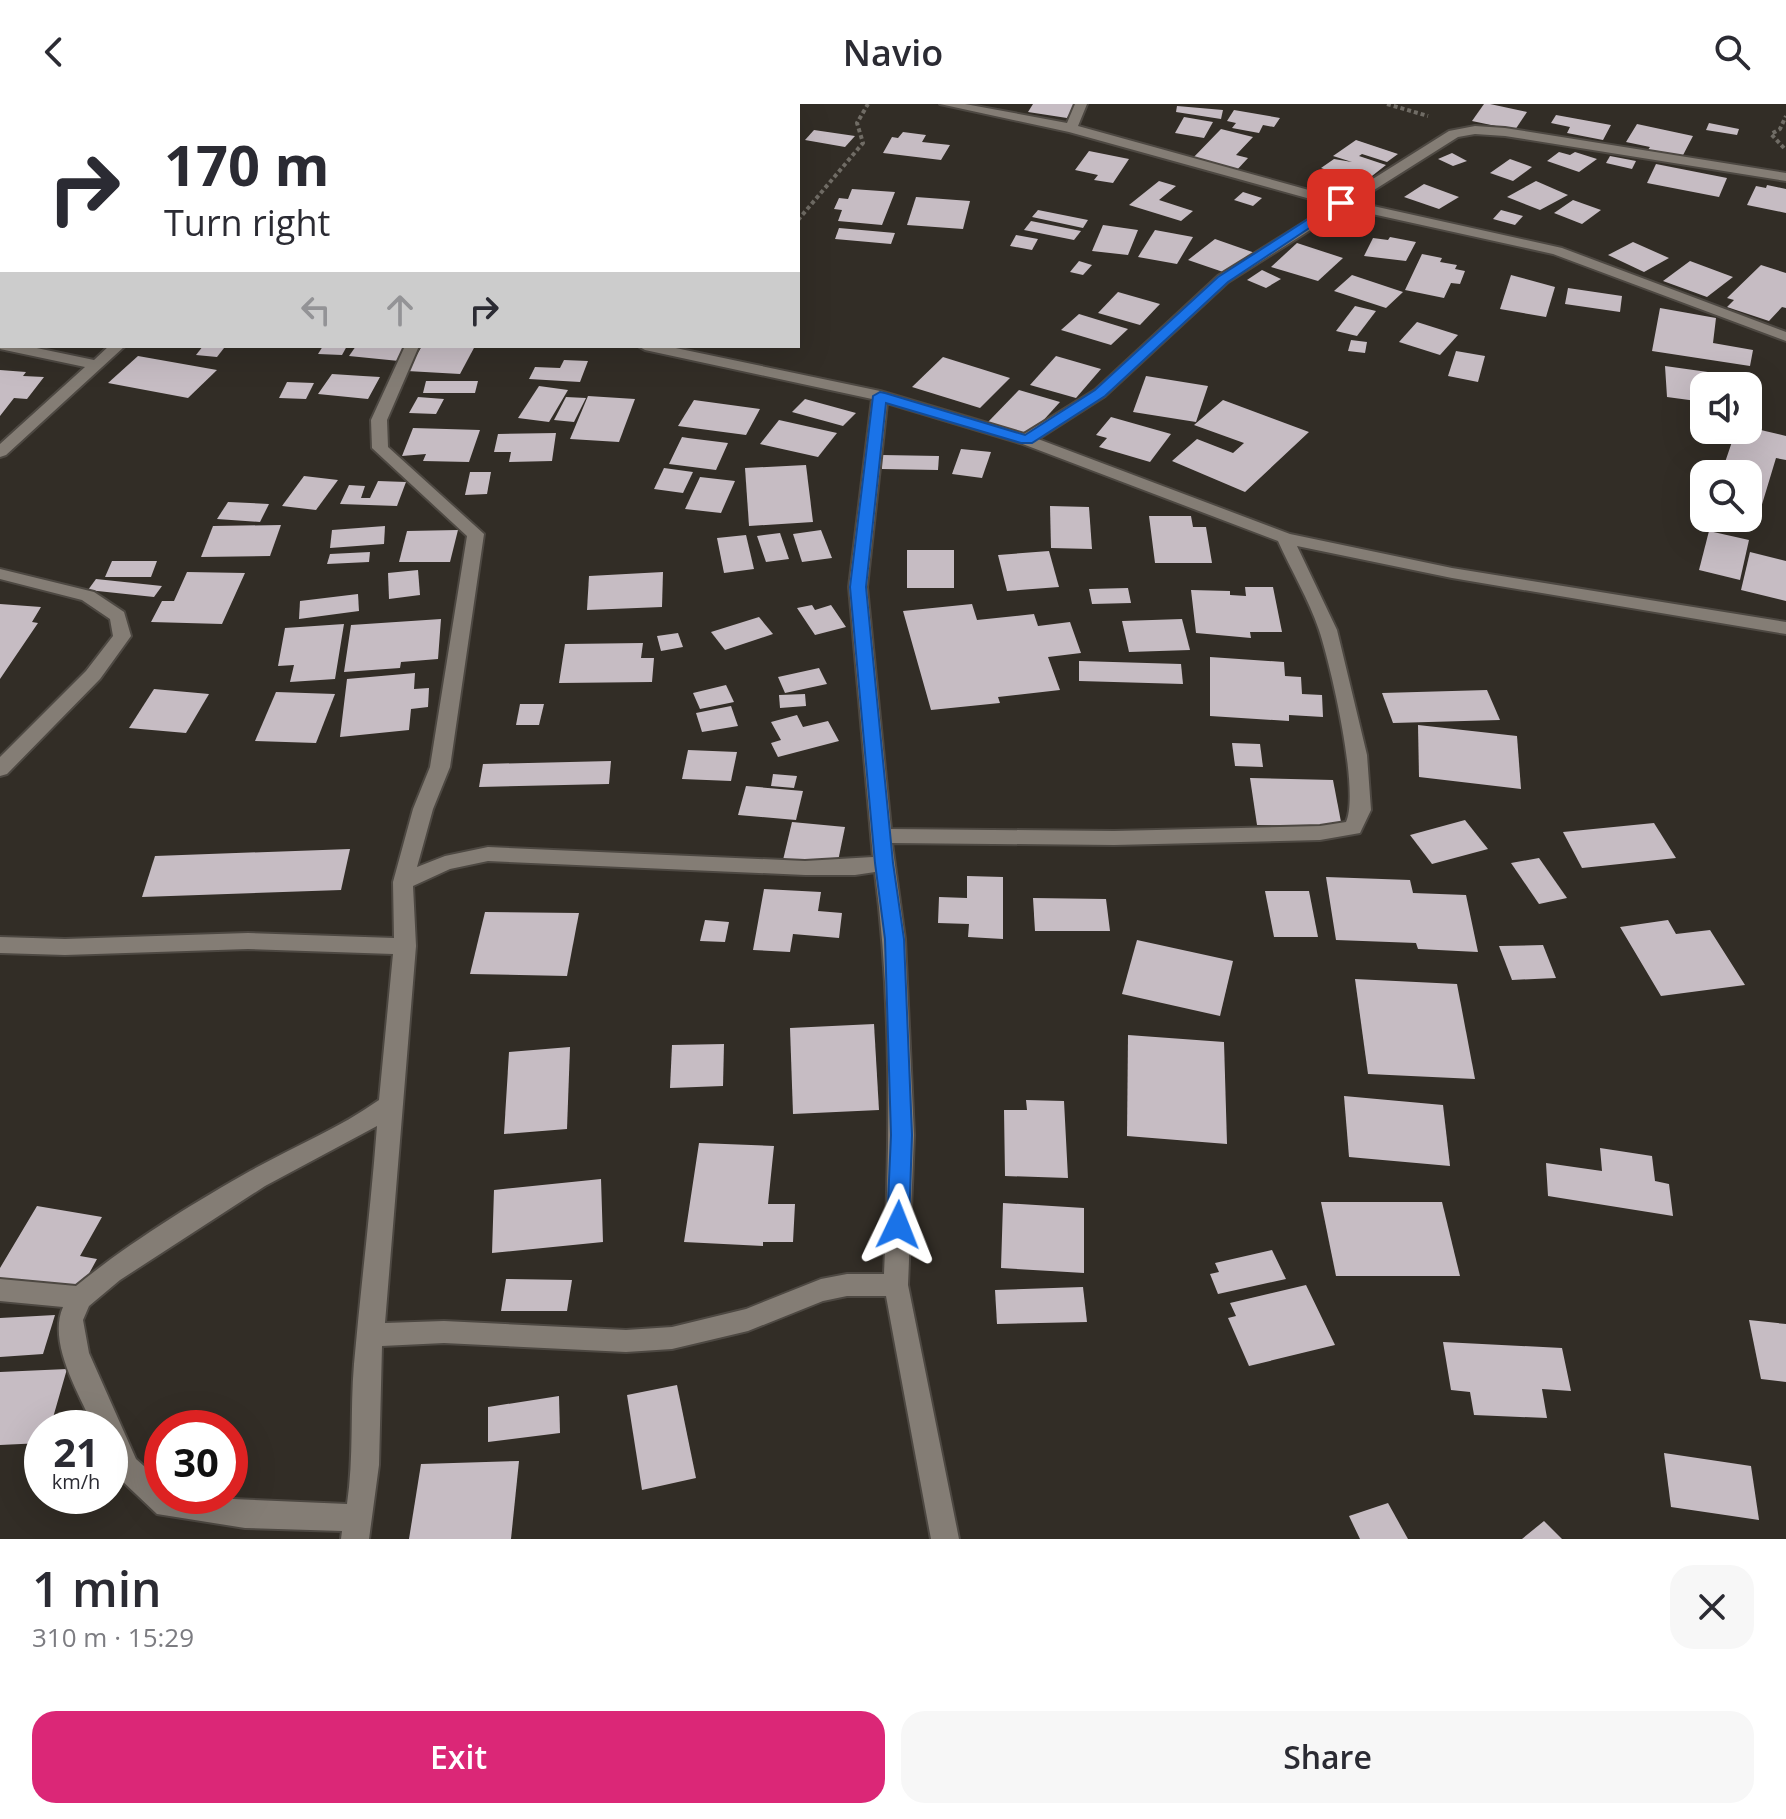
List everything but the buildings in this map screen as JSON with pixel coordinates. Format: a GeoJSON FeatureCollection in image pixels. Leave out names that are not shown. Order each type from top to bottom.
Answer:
{"type":"FeatureCollection","features":[{"type":"Feature","properties":{"kind":"street"},"geometry":{"type":"LineString","coordinates":[[946,104],[1071,128],[1341,203],[1557,251],[1786,337]]}},
{"type":"Feature","properties":{"kind":"street"},"geometry":{"type":"LineString","coordinates":[[1071,128],[1081,104]]}},
{"type":"Feature","properties":{"kind":"street"},"geometry":{"type":"LineString","coordinates":[[1026,440],[1100,393],[1223,279],[1454,134],[1475,130],[1536,136],[1786,177]]}},
{"type":"Feature","properties":{"kind":"street"},"geometry":{"type":"LineString","coordinates":[[16,348],[96,365]]}},
{"type":"Feature","properties":{"kind":"street"},"geometry":{"type":"LineString","coordinates":[[3,445],[116,348]]}},
{"type":"Feature","properties":{"kind":"street"},"geometry":{"type":"LineString","coordinates":[[128,1469],[167,1505],[357,1528],[366,1465],[370,1335],[381,1242],[405,946],[403,882],[423,809],[440,767],[476,534],[442,509],[422,485],[380,448],[379,420],[411,348]]}},
{"type":"Feature","properties":{"kind":"street"},"geometry":{"type":"LineString","coordinates":[[654,348],[880,396],[1026,440],[1285,538],[1452,573],[1786,628]]}},
{"type":"Feature","properties":{"kind":"street"},"geometry":{"type":"LineString","coordinates":[[880,396],[858,587],[894,939],[902,1135],[896,1285],[945,1539]]}},
{"type":"Feature","properties":{"kind":"street"},"geometry":{"type":"LineString","coordinates":[[882,836],[1114,838],[1320,833],[1353,828],[1361,810],[1357,755],[1328,630],[1285,538]]}},
{"type":"Feature","properties":{"kind":"street"},"geometry":{"type":"LineString","coordinates":[[0,574],[88,596],[118,616],[122,636],[93,675],[0,769]]}},
{"type":"Feature","properties":{"kind":"street"},"geometry":{"type":"LineString","coordinates":[[403,882],[445,863],[488,854],[805,868],[855,868],[884,863]]}},
{"type":"Feature","properties":{"kind":"street"},"geometry":{"type":"LineString","coordinates":[[0,945],[65,947],[248,941],[405,946]]}},
{"type":"Feature","properties":{"kind":"street"},"geometry":{"type":"LineString","coordinates":[[100,1410],[76,1353],[70,1320],[80,1298],[111,1272],[257,1179],[360,1126],[391,1104]]}},
{"type":"Feature","properties":{"kind":"street"},"geometry":{"type":"LineString","coordinates":[[370,1335],[444,1332],[626,1341],[672,1338],[748,1320],[821,1290],[847,1285],[896,1285]]}},
{"type":"Feature","properties":{"kind":"street"},"geometry":{"type":"LineString","coordinates":[[0,1290],[80,1298]]}},
{"type":"Feature","properties":{"kind":"path"},"geometry":{"type":"LineString","coordinates":[[800,218],[863,143],[857,123],[868,104]]}},
{"type":"Feature","properties":{"kind":"path"},"geometry":{"type":"LineString","coordinates":[[1786,116],[1780,129],[1771,134],[1786,151]]}},
{"type":"Feature","properties":{"kind":"route"},"geometry":{"type":"LineString","coordinates":[[898,1225],[902,1135],[894,939],[858,587],[880,396],[1026,440],[1100,393],[1223,279],[1341,203]]}}]}
